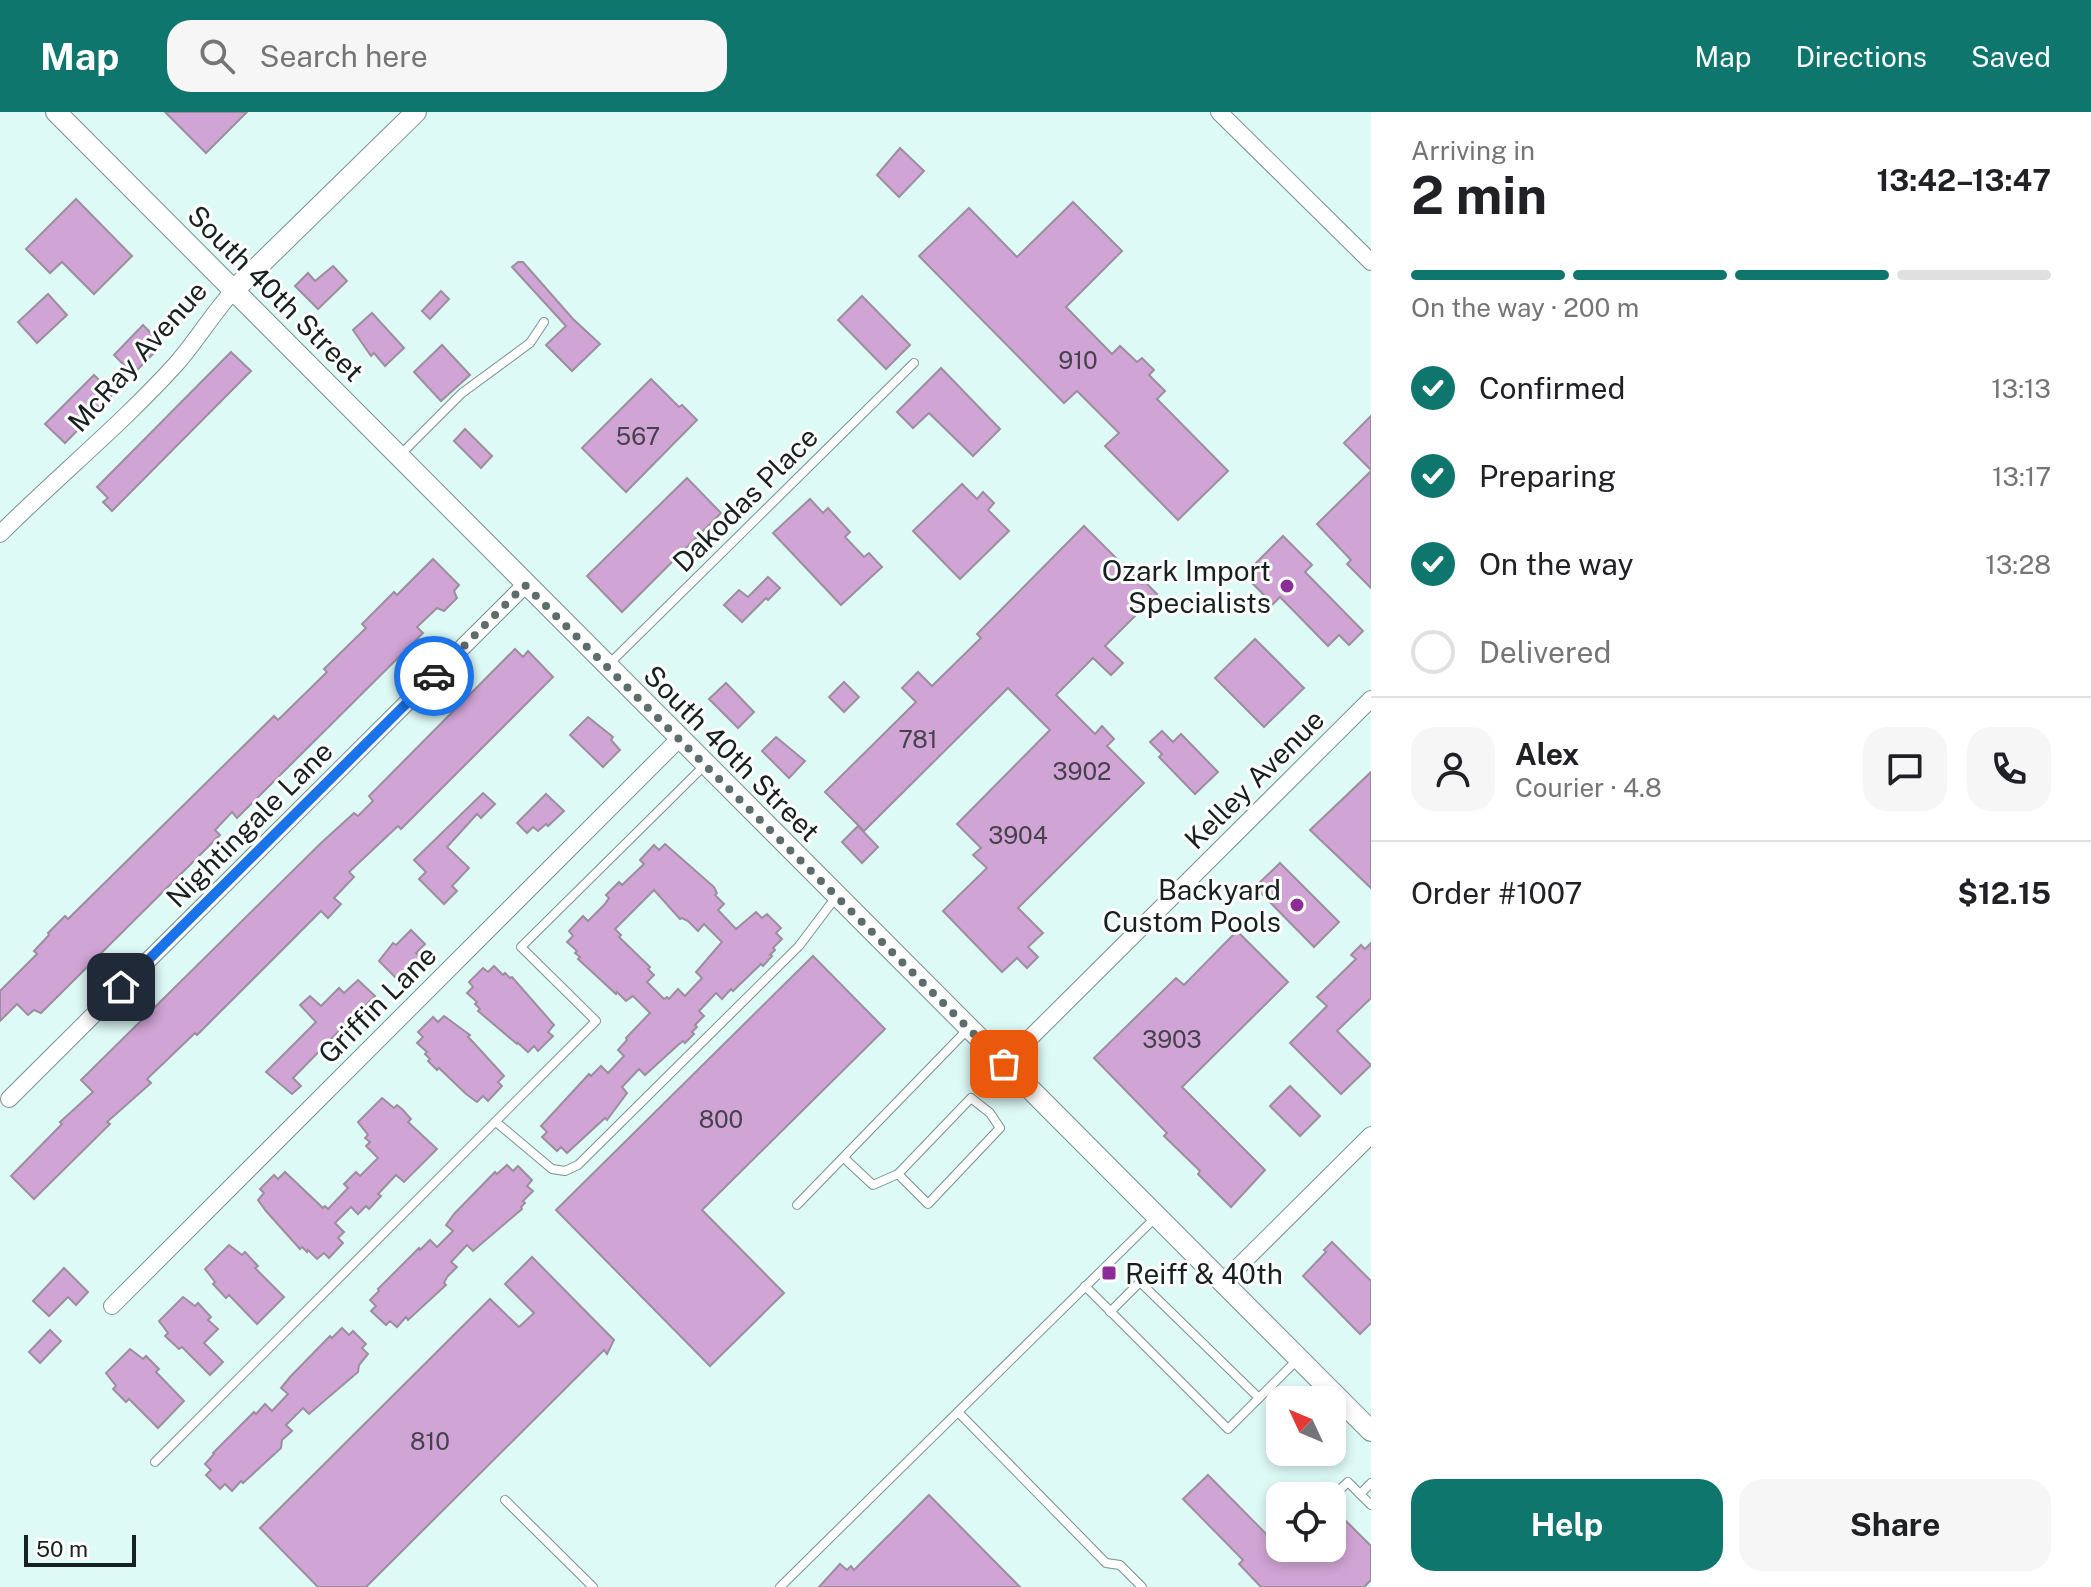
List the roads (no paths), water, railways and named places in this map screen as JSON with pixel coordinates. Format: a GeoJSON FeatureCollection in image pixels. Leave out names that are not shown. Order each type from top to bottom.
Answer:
{"type":"FeatureCollection","features":[{"type":"Feature","properties":{"kind":"street","name":"South 40th Street"},"geometry":{"type":"LineString","coordinates":[[56,112],[1371,1431]]}},
{"type":"Feature","properties":{"kind":"street","name":"McRay Avenue"},"geometry":{"type":"LineString","coordinates":[[0,534],[37,496],[75,465],[178,361],[213,312],[234,290],[416,112]]}},
{"type":"Feature","properties":{"kind":"street"},"geometry":{"type":"LineString","coordinates":[[1219,112],[1371,262]]}},
{"type":"Feature","properties":{"kind":"street","name":"Nightingale Lane"},"geometry":{"type":"LineString","coordinates":[[9,1099],[525,585]]}},
{"type":"Feature","properties":{"kind":"street","name":"Kelley Avenue"},"geometry":{"type":"LineString","coordinates":[[1004,1064],[1371,699]]}},
{"type":"Feature","properties":{"kind":"street","name":"Griffin Lane"},"geometry":{"type":"LineString","coordinates":[[112,1306],[679,739]]}},
{"type":"Feature","properties":{"kind":"street"},"geometry":{"type":"LineString","coordinates":[[1223,1282],[1371,1135]]}},
{"type":"Feature","properties":{"kind":"lane"},"geometry":{"type":"LineString","coordinates":[[399,457],[462,393],[530,343],[544,322]]}},
{"type":"Feature","properties":{"kind":"lane","name":"Dakodas Place"},"geometry":{"type":"LineString","coordinates":[[607,667],[914,363]]}},
{"type":"Feature","properties":{"kind":"lane"},"geometry":{"type":"LineString","coordinates":[[155,1462],[596,1021],[521,947],[705,765]]}},
{"type":"Feature","properties":{"kind":"lane"},"geometry":{"type":"LineString","coordinates":[[496,1122],[552,1169],[565,1171],[578,1165],[799,946],[836,897]]}},
{"type":"Feature","properties":{"kind":"lane"},"geometry":{"type":"LineString","coordinates":[[797,1205],[969,1029]]}},
{"type":"Feature","properties":{"kind":"lane"},"geometry":{"type":"LineString","coordinates":[[844,1158],[873,1185],[898,1174],[971,1098],[990,1113],[1000,1128],[928,1204],[898,1174]]}},
{"type":"Feature","properties":{"kind":"lane"},"geometry":{"type":"LineString","coordinates":[[780,1587],[1157,1216]]}},
{"type":"Feature","properties":{"kind":"lane"},"geometry":{"type":"LineString","coordinates":[[1110,1312],[1140,1282],[1259,1398]]}},
{"type":"Feature","properties":{"kind":"lane"},"geometry":{"type":"LineString","coordinates":[[1085,1286],[1228,1429],[1299,1358]]}},
{"type":"Feature","properties":{"kind":"lane"},"geometry":{"type":"LineString","coordinates":[[958,1412],[1106,1563],[1120,1565],[1142,1587]]}},
{"type":"Feature","properties":{"kind":"lane"},"geometry":{"type":"LineString","coordinates":[[1346,1484],[1348,1482],[1371,1505]]}},
{"type":"Feature","properties":{"kind":"lane"},"geometry":{"type":"LineString","coordinates":[[1360,1494],[1371,1483]]}},
{"type":"Feature","properties":{"kind":"lane"},"geometry":{"type":"LineString","coordinates":[[505,1500],[593,1587]]}},
{"type":"Feature","properties":{"kind":"place","name":"Ozark Import Specialists"},"geometry":{"type":"Point","coordinates":[1287,586]}},
{"type":"Feature","properties":{"kind":"place","name":"Backyard Custom Pools"},"geometry":{"type":"Point","coordinates":[1297,905]}},
{"type":"Feature","properties":{"kind":"place","name":"Reiff & 40th"},"geometry":{"type":"Point","coordinates":[1109,1273]}}]}
